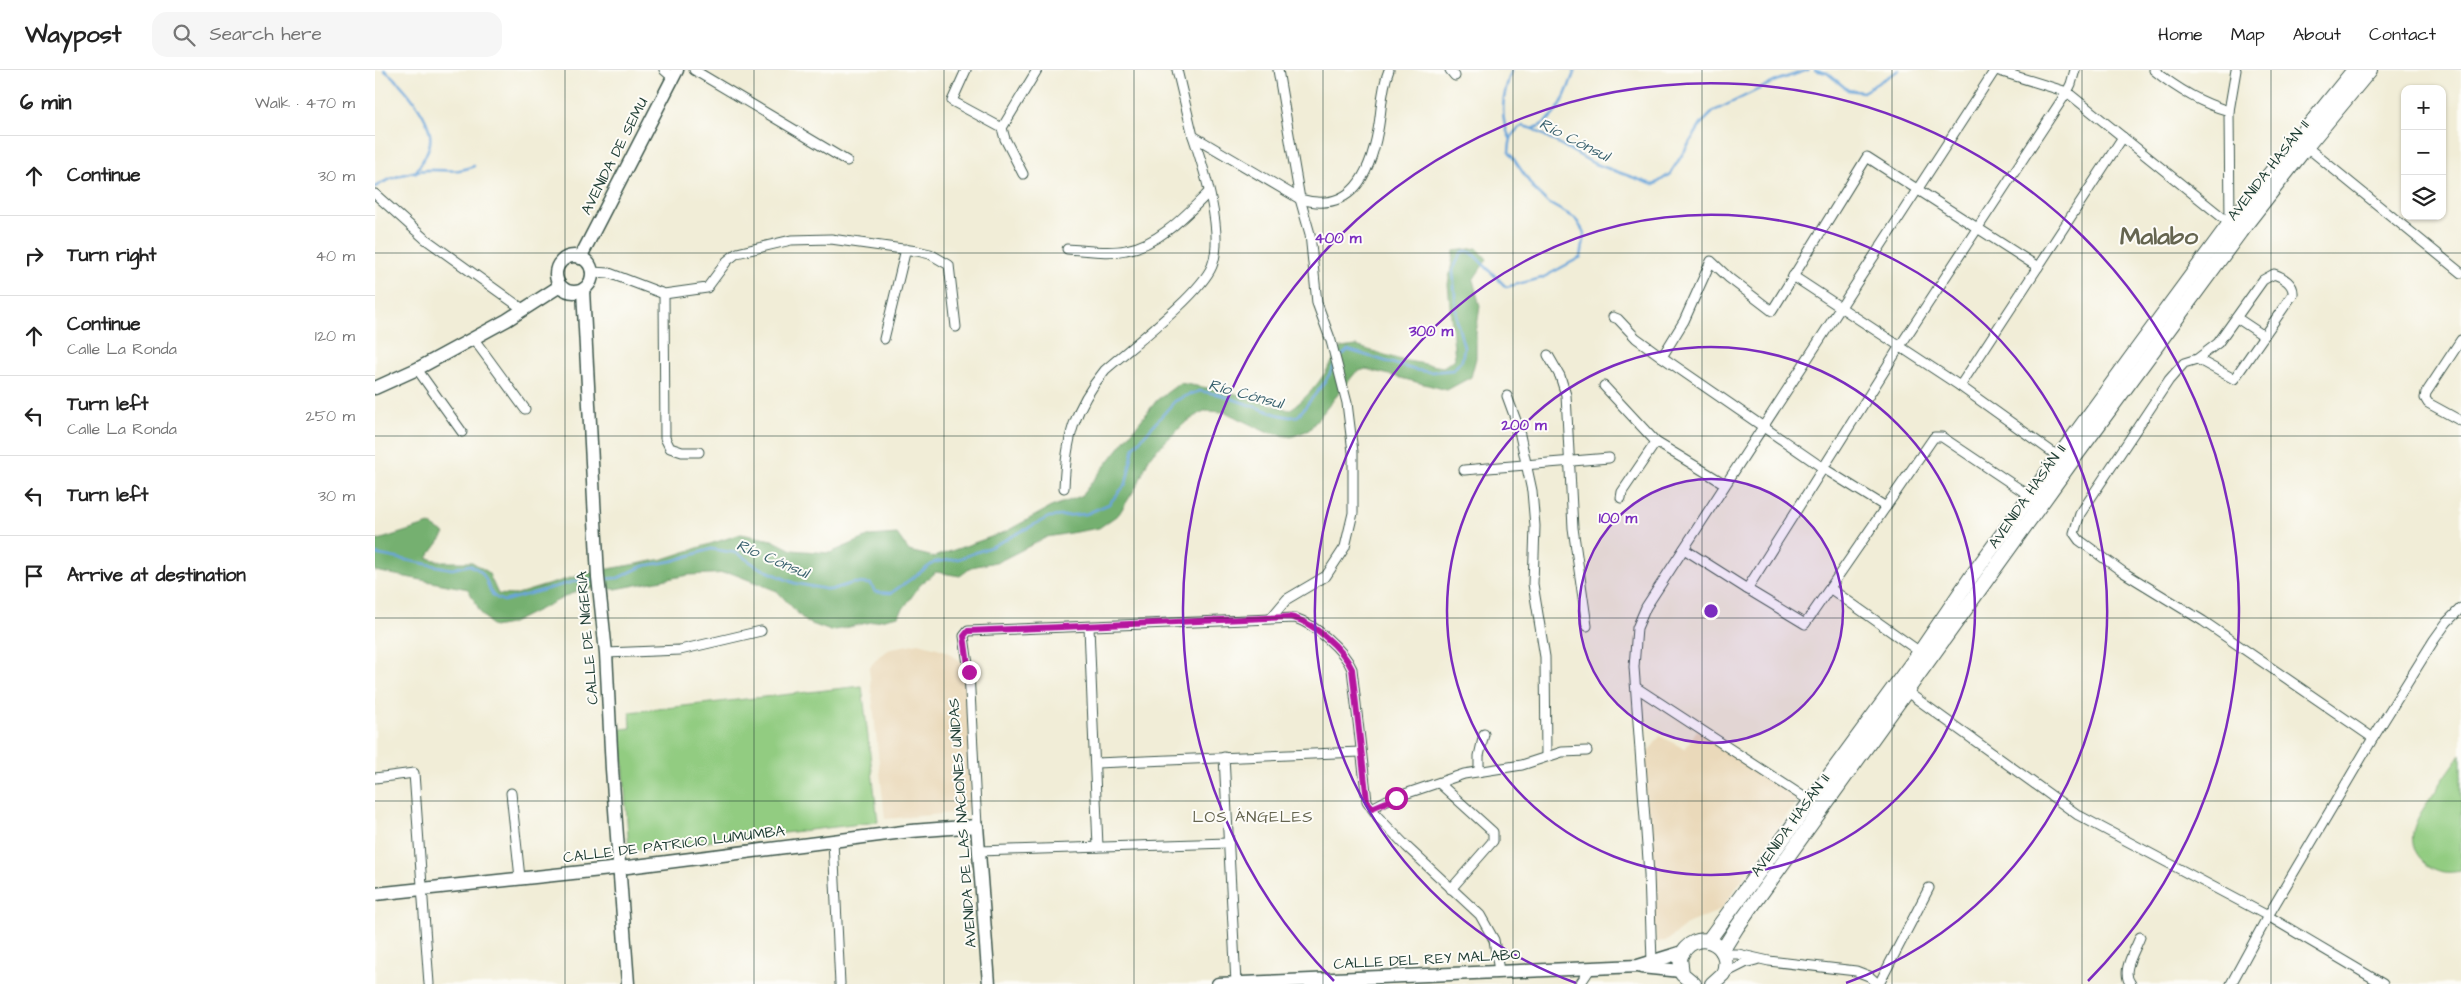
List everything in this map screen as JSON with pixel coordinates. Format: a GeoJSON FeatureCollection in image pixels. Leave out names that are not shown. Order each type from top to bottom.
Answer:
{"type":"FeatureCollection","features":[{"type":"Feature","properties":{"kind":"main road","name":"AVENIDA HASÁN II"},"geometry":{"type":"LineString","coordinates":[[1723,952],[1737,927],[1901,688],[1920,652],[2029,496],[2235,227],[2302,143],[2354,70]]}},
{"type":"Feature","properties":{"kind":"main road","name":"AVENIDA HASÁN II"},"geometry":{"type":"LineString","coordinates":[[2302,143],[2371,70]]}},
{"type":"Feature","properties":{"kind":"main road","name":"AVENIDA HASÁN II"},"geometry":{"type":"LineString","coordinates":[[1707,941],[1810,801],[1901,688],[2041,504],[2235,227]]}},
{"type":"Feature","properties":{"kind":"main road"},"geometry":{"type":"LineString","coordinates":[[1685,979],[1680,964],[1683,952],[1693,942],[1707,941],[1723,952],[1726,964],[1723,974],[1712,984]]}},
{"type":"Feature","properties":{"kind":"street"},"geometry":{"type":"LineString","coordinates":[[694,70],[847,161]]}},
{"type":"Feature","properties":{"kind":"street"},"geometry":{"type":"LineString","coordinates":[[966,70],[952,98],[953,103],[1002,128]]}},
{"type":"Feature","properties":{"kind":"street"},"geometry":{"type":"LineString","coordinates":[[1023,174],[1005,139],[1002,128],[1037,70]]}},
{"type":"Feature","properties":{"kind":"street"},"geometry":{"type":"LineString","coordinates":[[1064,488],[1065,457],[1071,429],[1078,411],[1097,380],[1112,364],[1186,298],[1207,276],[1211,267],[1215,240],[1208,193],[1177,70]]}},
{"type":"Feature","properties":{"kind":"street"},"geometry":{"type":"LineString","coordinates":[[1271,618],[1287,600],[1326,576],[1345,547],[1353,512],[1353,452],[1347,403],[1331,341],[1317,303],[1309,234],[1300,199],[1278,70]]}},
{"type":"Feature","properties":{"kind":"street"},"geometry":{"type":"LineString","coordinates":[[1193,136],[1300,199],[1312,202],[1337,201],[1356,188],[1368,166],[1378,131],[1383,87],[1389,70]]}},
{"type":"Feature","properties":{"kind":"street"},"geometry":{"type":"LineString","coordinates":[[1652,962],[1649,874],[1634,667],[1634,641],[1637,628],[1647,607],[1725,484],[1996,70],[2067,92],[2235,227]]}},
{"type":"Feature","properties":{"kind":"street"},"geometry":{"type":"LineString","coordinates":[[1747,589],[1900,346],[2067,92],[2075,70]]}},
{"type":"Feature","properties":{"kind":"street"},"geometry":{"type":"LineString","coordinates":[[2154,70],[2201,102],[2229,111]]}},
{"type":"Feature","properties":{"kind":"street"},"geometry":{"type":"LineString","coordinates":[[2235,227],[2229,111],[2236,70]]}},
{"type":"Feature","properties":{"kind":"street","name":"AVENIDA DE SEMU"},"geometry":{"type":"LineString","coordinates":[[580,258],[671,73]]}},
{"type":"Feature","properties":{"kind":"street"},"geometry":{"type":"LineString","coordinates":[[1959,386],[2123,137]]}},
{"type":"Feature","properties":{"kind":"street"},"geometry":{"type":"LineString","coordinates":[[2302,143],[2461,273]]}},
{"type":"Feature","properties":{"kind":"street"},"geometry":{"type":"LineString","coordinates":[[1662,357],[1684,321],[1711,261],[1729,278],[1772,311],[1867,157],[2038,267]]}},
{"type":"Feature","properties":{"kind":"street"},"geometry":{"type":"LineString","coordinates":[[1067,249],[1124,251],[1141,247],[1169,228],[1208,193]]}},
{"type":"Feature","properties":{"kind":"street"},"geometry":{"type":"LineString","coordinates":[[375,194],[424,238],[524,310]]}},
{"type":"Feature","properties":{"kind":"street"},"geometry":{"type":"LineString","coordinates":[[592,272],[609,273],[664,294],[703,291],[727,261],[737,253],[791,240],[831,238],[906,249],[930,254],[949,265],[956,327]]}},
{"type":"Feature","properties":{"kind":"street"},"geometry":{"type":"LineString","coordinates":[[884,340],[906,249]]}},
{"type":"Feature","properties":{"kind":"street"},"geometry":{"type":"LineString","coordinates":[[569,257],[580,258],[590,266],[592,272],[590,282],[583,290],[571,292],[560,286],[556,275],[559,264],[569,257]]}},
{"type":"Feature","properties":{"kind":"street"},"geometry":{"type":"LineString","coordinates":[[2197,360],[2234,379],[2293,294],[2293,289],[2281,276],[2269,275],[2263,280],[2218,343],[2197,360],[2185,363],[2169,380],[2080,514],[2074,533],[2079,540],[2123,572],[2203,622],[2373,738]]}},
{"type":"Feature","properties":{"kind":"street"},"geometry":{"type":"LineString","coordinates":[[1793,276],[1959,386],[2059,457]]}},
{"type":"Feature","properties":{"kind":"street"},"geometry":{"type":"LineString","coordinates":[[375,388],[417,369],[524,310],[560,286]]}},
{"type":"Feature","properties":{"kind":"street","name":"CALLE DE NIGERIA"},"geometry":{"type":"LineString","coordinates":[[583,290],[598,577],[606,653],[628,984]]}},
{"type":"Feature","properties":{"kind":"street"},"geometry":{"type":"LineString","coordinates":[[664,294],[665,438],[670,448],[683,452],[699,452]]}},
{"type":"Feature","properties":{"kind":"street"},"geometry":{"type":"LineString","coordinates":[[1613,316],[1636,338],[1662,357],[1823,468],[1886,507]]}},
{"type":"Feature","properties":{"kind":"street"},"geometry":{"type":"LineString","coordinates":[[2237,318],[2264,336]]}},
{"type":"Feature","properties":{"kind":"street"},"geometry":{"type":"LineString","coordinates":[[473,338],[525,409]]}},
{"type":"Feature","properties":{"kind":"street"},"geometry":{"type":"LineString","coordinates":[[2461,340],[2425,393],[2425,398],[2428,402],[2461,421]]}},
{"type":"Feature","properties":{"kind":"street"},"geometry":{"type":"LineString","coordinates":[[1548,355],[1560,376],[1566,395],[1573,528],[1587,626]]}},
{"type":"Feature","properties":{"kind":"street"},"geometry":{"type":"LineString","coordinates":[[417,369],[462,432]]}},
{"type":"Feature","properties":{"kind":"street"},"geometry":{"type":"LineString","coordinates":[[1604,386],[1656,442],[1725,484]]}},
{"type":"Feature","properties":{"kind":"street"},"geometry":{"type":"LineString","coordinates":[[1507,396],[1518,426],[1532,492],[1535,526],[1533,584],[1545,657],[1546,756]]}},
{"type":"Feature","properties":{"kind":"street"},"geometry":{"type":"LineString","coordinates":[[1684,550],[1805,624],[1831,589],[1934,437],[1942,437],[2041,504]]}},
{"type":"Feature","properties":{"kind":"street"},"geometry":{"type":"LineString","coordinates":[[1621,498],[1622,492],[1656,442]]}},
{"type":"Feature","properties":{"kind":"street"},"geometry":{"type":"LineString","coordinates":[[1464,470],[1609,458]]}},
{"type":"Feature","properties":{"kind":"street"},"geometry":{"type":"LineString","coordinates":[[1831,589],[1920,652]]}},
{"type":"Feature","properties":{"kind":"street"},"geometry":{"type":"LineString","coordinates":[[1287,600],[1289,617]]}},
{"type":"Feature","properties":{"kind":"street"},"geometry":{"type":"LineString","coordinates":[[2231,984],[2268,916],[2373,738],[2437,636],[2461,608]]}},
{"type":"Feature","properties":{"kind":"street"},"geometry":{"type":"LineString","coordinates":[[1098,847],[1089,627],[1289,617],[1313,626],[1350,664],[1355,685],[1365,795],[1372,808],[1407,847],[1480,915],[1494,940],[1499,971]]}},
{"type":"Feature","properties":{"kind":"street","name":"AVENIDA DE LAS NACIONES UNIDAS"},"geometry":{"type":"LineString","coordinates":[[989,984],[977,826],[971,710],[964,636],[968,631],[1089,627]]}},
{"type":"Feature","properties":{"kind":"street"},"geometry":{"type":"LineString","coordinates":[[606,653],[680,650],[761,631]]}},
{"type":"Feature","properties":{"kind":"street"},"geometry":{"type":"LineString","coordinates":[[1637,688],[1810,801]]}},
{"type":"Feature","properties":{"kind":"street"},"geometry":{"type":"LineString","coordinates":[[1901,688],[2078,815],[2268,916],[2383,984]]}},
{"type":"Feature","properties":{"kind":"street"},"geometry":{"type":"LineString","coordinates":[[1479,771],[1479,756],[1484,734]]}},
{"type":"Feature","properties":{"kind":"street"},"geometry":{"type":"LineString","coordinates":[[1372,808],[1387,800],[1439,782],[1479,771],[1522,765],[1562,752],[1587,751]]}},
{"type":"Feature","properties":{"kind":"street"},"geometry":{"type":"LineString","coordinates":[[1095,763],[1360,752]]}},
{"type":"Feature","properties":{"kind":"street"},"geometry":{"type":"LineString","coordinates":[[1224,757],[1236,983]]}},
{"type":"Feature","properties":{"kind":"street"},"geometry":{"type":"LineString","coordinates":[[375,778],[414,773],[424,889],[429,984]]}},
{"type":"Feature","properties":{"kind":"street"},"geometry":{"type":"LineString","coordinates":[[1439,782],[1495,836],[1493,841],[1451,889]]}},
{"type":"Feature","properties":{"kind":"street"},"geometry":{"type":"LineString","coordinates":[[511,793],[520,878]]}},
{"type":"Feature","properties":{"kind":"street","name":"CALLE DE PATRICIO LUMUMBA"},"geometry":{"type":"LineString","coordinates":[[375,894],[619,868],[911,831],[977,826]]}},
{"type":"Feature","properties":{"kind":"street"},"geometry":{"type":"LineString","coordinates":[[833,841],[840,984]]}},
{"type":"Feature","properties":{"kind":"street"},"geometry":{"type":"LineString","coordinates":[[979,850],[1228,843]]}},
{"type":"Feature","properties":{"kind":"street"},"geometry":{"type":"LineString","coordinates":[[1723,952],[1757,960],[1856,970],[1869,976],[1878,984],[1929,888]]}},
{"type":"Feature","properties":{"kind":"street"},"geometry":{"type":"LineString","coordinates":[[2131,984],[2127,979],[2126,972],[2140,937]]}},
{"type":"Feature","properties":{"kind":"street","name":"CALLE DEL REY MALABO"},"geometry":{"type":"LineString","coordinates":[[1218,984],[1351,982],[1499,971],[1638,966],[1683,952]]}},
{"type":"Feature","properties":{"kind":"street"},"geometry":{"type":"LineString","coordinates":[[1723,974],[1745,963],[1757,960]]}},
{"type":"Feature","properties":{"kind":"street","name":"CALLE DEL REY MALABO"},"geometry":{"type":"LineString","coordinates":[[1638,966],[1685,979]]}},
{"type":"Feature","properties":{"kind":"street"},"geometry":{"type":"LineString","coordinates":[[1580,984],[1590,968]]}},
{"type":"Feature","properties":{"kind":"shaded area"},"geometry":{"type":"Polygon","coordinates":[[[919,643],[944,650],[967,665],[971,802],[965,812],[885,819],[869,668],[879,656],[892,648],[919,643]]]}},
{"type":"Feature","properties":{"kind":"shaded area"},"geometry":{"type":"Polygon","coordinates":[[[1697,730],[1799,798],[1721,910],[1689,923],[1667,941],[1656,942],[1643,759],[1660,736],[1685,749],[1697,730]]]}},
{"type":"Feature","properties":{"kind":"green space"},"geometry":{"type":"Polygon","coordinates":[[[1477,248],[1487,259],[1473,280],[1480,306],[1476,333],[1476,358],[1471,377],[1447,390],[1366,369],[1356,372],[1309,430],[1291,437],[1266,432],[1225,412],[1204,411],[1185,423],[1150,456],[1138,484],[1119,514],[1099,528],[1047,537],[1000,561],[972,567],[960,576],[936,572],[920,585],[898,616],[831,631],[806,622],[777,591],[731,573],[688,575],[616,589],[583,588],[510,624],[493,627],[481,613],[468,589],[375,571],[375,541],[429,524],[445,534],[427,558],[443,562],[472,562],[488,572],[498,594],[514,595],[587,573],[663,559],[741,534],[772,540],[792,550],[830,553],[870,536],[897,534],[909,551],[934,557],[1005,532],[1051,507],[1081,496],[1157,400],[1180,383],[1230,392],[1289,410],[1312,390],[1340,348],[1356,346],[1401,360],[1443,367],[1455,359],[1448,284],[1454,251],[1477,248]]]}},
{"type":"Feature","properties":{"kind":"green space"},"geometry":{"type":"Polygon","coordinates":[[[862,686],[878,822],[629,851],[621,729],[631,728],[630,712],[862,686]]]}},
{"type":"Feature","properties":{"kind":"green space"},"geometry":{"type":"Polygon","coordinates":[[[2461,754],[2461,871],[2442,872],[2429,866],[2417,854],[2413,845],[2414,827],[2423,809],[2461,754]]]}},
{"type":"Feature","properties":{"kind":"waterway"},"geometry":{"type":"LineString","coordinates":[[384,70],[399,83],[415,102],[427,124],[430,143],[424,159],[415,173]]}},
{"type":"Feature","properties":{"kind":"waterway"},"geometry":{"type":"LineString","coordinates":[[1510,138],[1504,121],[1503,104],[1512,70]]}},
{"type":"Feature","properties":{"kind":"waterway"},"geometry":{"type":"LineString","coordinates":[[1533,129],[1549,119],[1560,105],[1575,70]]}},
{"type":"Feature","properties":{"kind":"waterway","name":"Río Cónsul"},"geometry":{"type":"LineString","coordinates":[[1338,359],[1348,350],[1415,370],[1430,372],[1453,370],[1462,360],[1464,347],[1457,322],[1453,270],[1461,253],[1466,251],[1472,253],[1506,287],[1542,278],[1581,257],[1585,234],[1575,218],[1548,203],[1534,189],[1509,152],[1512,136],[1519,128],[1523,126],[1533,129],[1593,163],[1654,185],[1670,174],[1702,123],[1714,111],[1778,80],[1808,70]]}},
{"type":"Feature","properties":{"kind":"waterway","name":"Río Cónsul"},"geometry":{"type":"LineString","coordinates":[[1815,70],[1827,73],[1848,90],[1863,92],[1899,70]]}},
{"type":"Feature","properties":{"kind":"waterway"},"geometry":{"type":"LineString","coordinates":[[375,187],[393,178],[414,172],[427,170],[455,171],[474,166]]}},
{"type":"Feature","properties":{"kind":"waterway","name":"Río Cónsul"},"geometry":{"type":"LineString","coordinates":[[603,579],[618,578],[643,566],[672,561],[711,549],[737,553],[758,567],[794,583],[830,590],[853,583],[871,584],[875,592],[891,593],[935,562],[958,559],[993,546],[1049,517],[1086,514],[1109,504],[1126,484],[1134,447],[1175,401],[1200,391],[1221,395],[1276,414],[1290,417],[1298,416],[1325,382],[1334,366]]}},
{"type":"Feature","properties":{"kind":"waterway","name":"Río Cónsul"},"geometry":{"type":"LineString","coordinates":[[375,554],[452,569],[470,565],[481,572],[494,596],[504,601],[576,581],[595,580]]}},
{"type":"Feature","properties":{"kind":"district","name":"Malabo"},"geometry":{"type":"Point","coordinates":[2159,235]}},
{"type":"Feature","properties":{"kind":"district","name":"LOS ÁNGELES"},"geometry":{"type":"Point","coordinates":[1253,816]}},
{"type":"Feature","properties":{"kind":"route"},"geometry":{"type":"LineString","coordinates":[[969,672],[964,636],[965,633],[971,630],[1295,618],[1313,626],[1347,659],[1354,674],[1360,752],[1367,801],[1372,808],[1387,800],[1396,798]]}}]}
